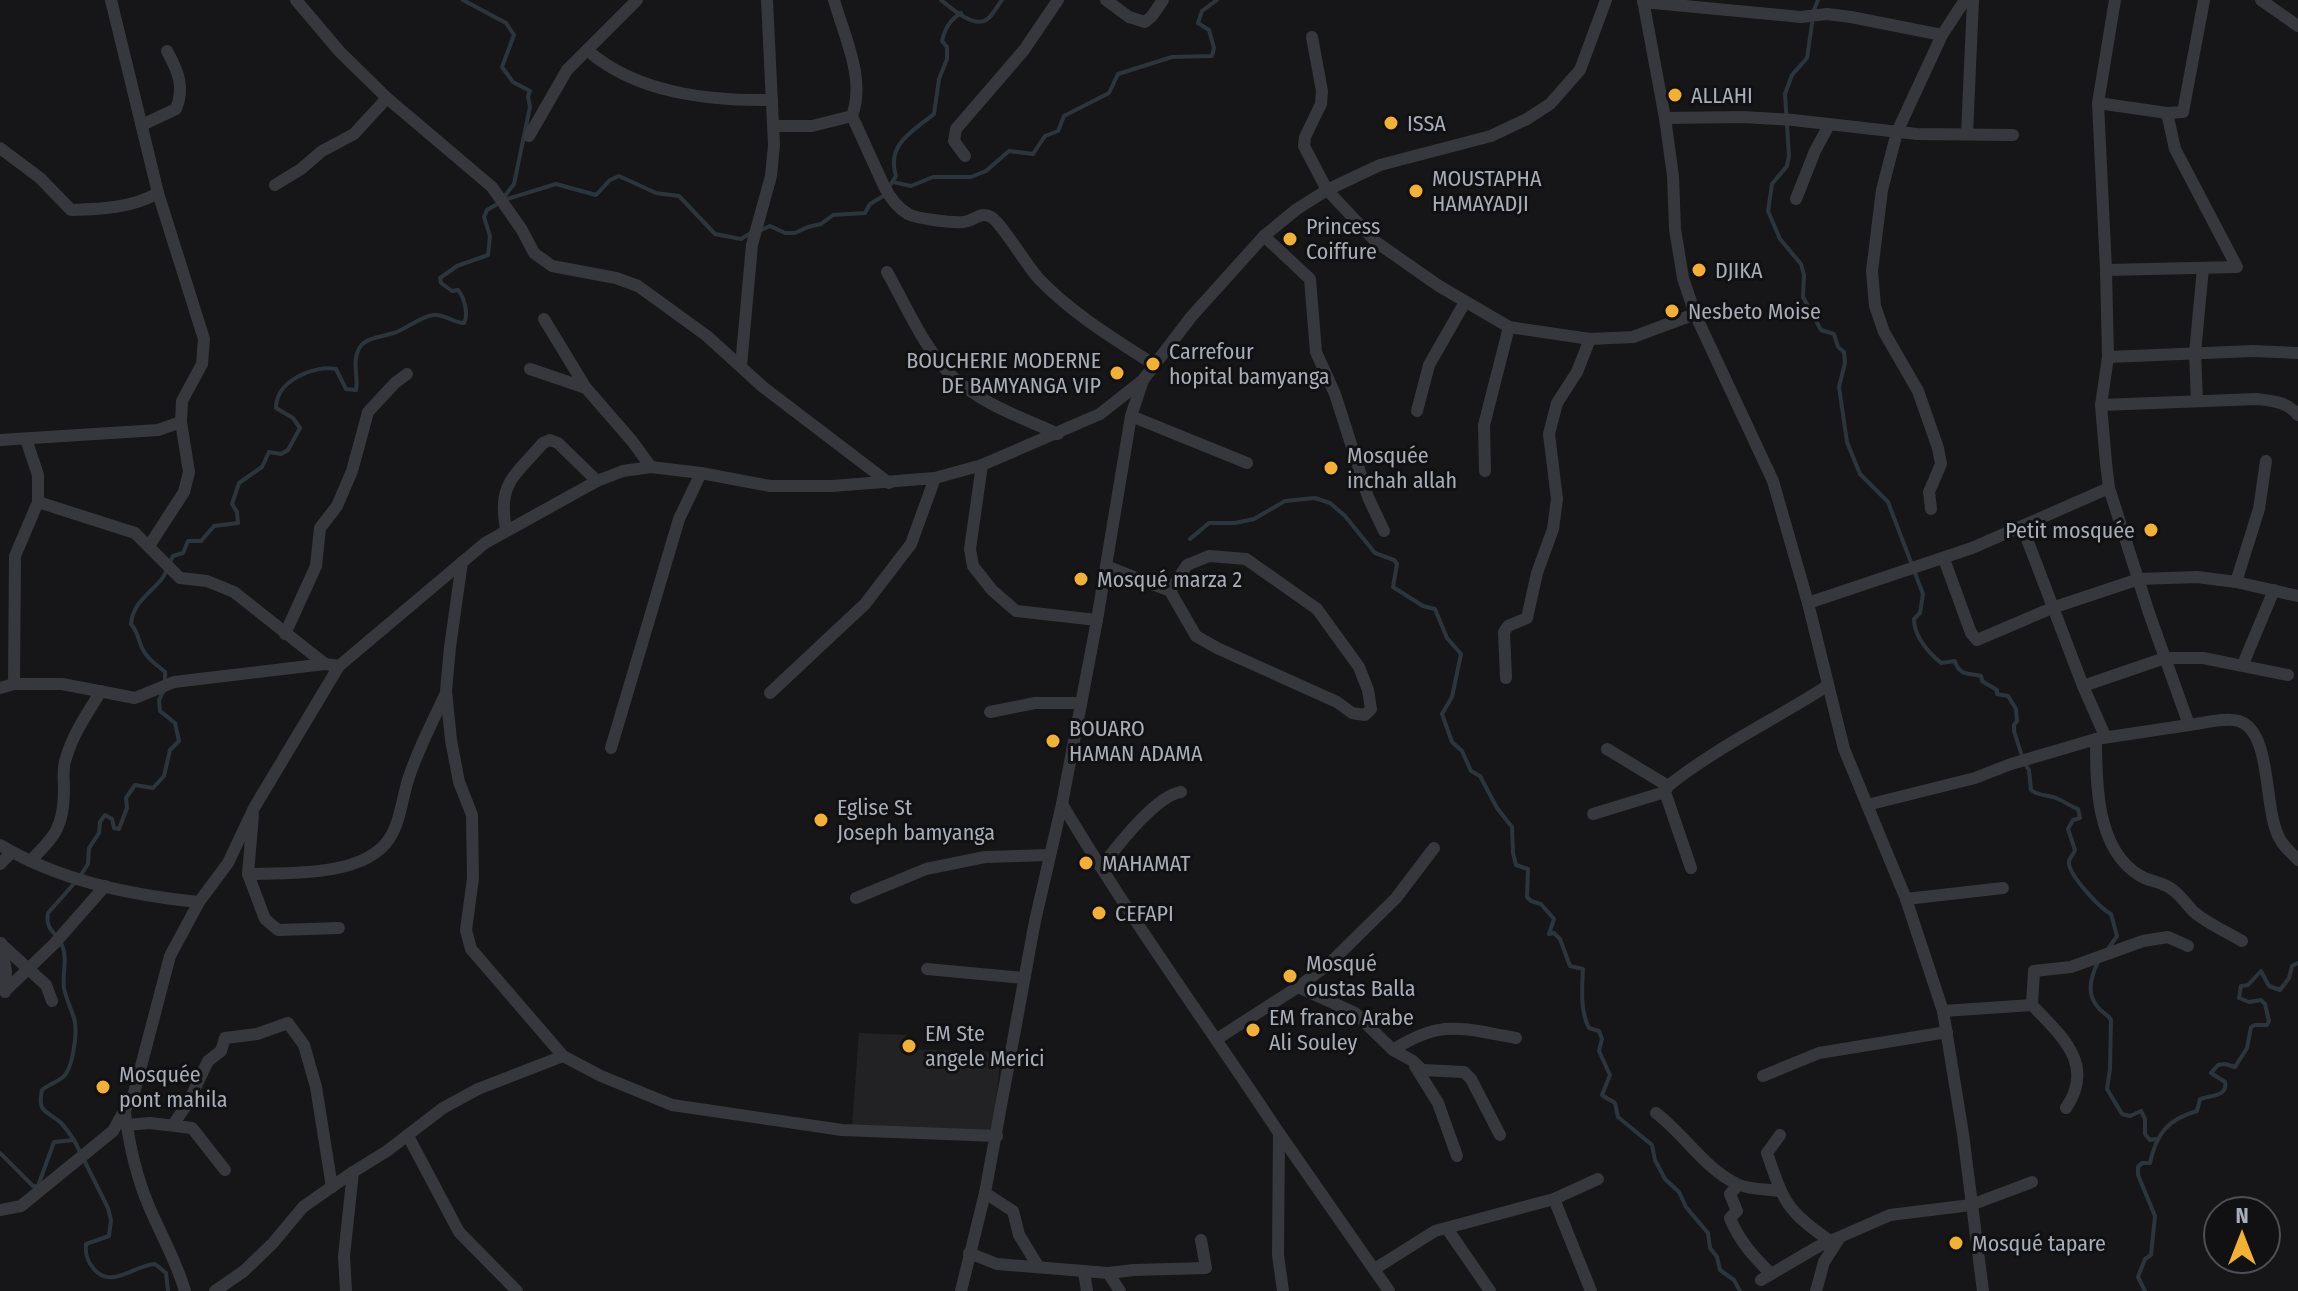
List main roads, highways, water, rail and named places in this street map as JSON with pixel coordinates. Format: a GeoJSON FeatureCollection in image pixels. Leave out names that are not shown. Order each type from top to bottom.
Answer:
{"type":"FeatureCollection","features":[{"type":"Feature","properties":{"kind":"waterway"},"geometry":{"type":"LineString","coordinates":[[463,0],[506,23],[514,35],[502,67],[513,82],[530,91],[530,107],[514,184],[504,197]]}},
{"type":"Feature","properties":{"kind":"waterway"},"geometry":{"type":"LineString","coordinates":[[941,0],[962,16],[981,22],[991,16],[1002,0]]}},
{"type":"Feature","properties":{"kind":"waterway"},"geometry":{"type":"LineString","coordinates":[[893,182],[911,186],[933,177],[971,177],[986,171],[1009,151],[1033,154],[1045,136],[1058,131],[1064,116],[1109,93],[1118,74],[1172,57],[1212,56],[1214,48],[1209,30],[1198,23],[1202,11],[1217,0]]}},
{"type":"Feature","properties":{"kind":"waterway"},"geometry":{"type":"LineString","coordinates":[[1818,0],[1807,58],[1792,75],[1785,94],[1789,156],[1787,166],[1772,184],[1768,211],[1780,239],[1801,264],[1803,297],[1821,330],[1834,334],[1838,347],[1844,352],[1845,363],[1839,387],[1847,442],[1860,474],[1888,502],[1923,594],[1920,613],[1914,619],[1919,638],[1941,663],[1955,661],[1962,672],[1981,676],[1982,681],[1997,690],[1997,694],[2008,696],[2016,709],[2014,731],[2022,756]]}},
{"type":"Feature","properties":{"kind":"waterway"},"geometry":{"type":"LineString","coordinates":[[889,187],[896,176],[894,165],[898,147],[903,139],[934,114],[939,79],[947,59],[943,36],[946,28],[961,13]]}},
{"type":"Feature","properties":{"kind":"waterway"},"geometry":{"type":"LineString","coordinates":[[504,200],[556,184],[596,195],[610,180],[619,176],[656,193],[679,196],[715,234],[741,239],[751,233]]}},
{"type":"Feature","properties":{"kind":"waterway"},"geometry":{"type":"LineString","coordinates":[[759,231],[770,226],[785,233],[795,233],[821,224],[833,215],[865,213],[870,204],[885,195]]}},
{"type":"Feature","properties":{"kind":"waterway"},"geometry":{"type":"LineString","coordinates":[[165,681],[165,672],[142,648],[131,624],[132,617],[142,600],[163,578],[173,556],[183,553],[188,541],[201,541],[214,526],[238,523],[232,504],[239,483],[262,467],[269,452],[281,454],[288,450],[300,428],[293,418],[276,408],[282,390],[307,372],[327,368],[336,369],[346,389],[356,390],[357,352],[366,341],[394,333],[434,315],[464,323],[466,310],[460,293],[441,283],[440,278],[457,266],[488,255],[490,236],[484,217],[487,210],[499,203]]}},
{"type":"Feature","properties":{"kind":"waterway"},"geometry":{"type":"LineString","coordinates":[[1190,539],[1209,523],[1254,519],[1285,501],[1315,498],[1330,503],[1345,516],[1375,553],[1394,560],[1397,564],[1393,587],[1423,606],[1435,609],[1447,638],[1461,654],[1452,697],[1442,714],[1452,742],[1462,751],[1471,771],[1480,776],[1497,808],[1512,827],[1516,865],[1528,869],[1527,897],[1541,904],[1554,919],[1549,934],[1554,933],[1560,939],[1570,966],[1583,969],[1584,1014],[1589,1028],[1599,1031],[1602,1039],[1599,1051],[1610,1075],[1602,1095],[1614,1103],[1618,1117],[1652,1145],[1655,1160],[1665,1179],[1679,1192],[1686,1207],[1708,1233],[1710,1248],[1717,1257],[1720,1270],[1734,1280],[1740,1291]]}},
{"type":"Feature","properties":{"kind":"waterway"},"geometry":{"type":"LineString","coordinates":[[74,1140],[61,1123],[44,1111],[41,1103],[42,1090],[67,1073],[75,1031],[64,988],[64,950],[50,927],[48,913],[88,864],[89,848],[99,833],[100,822],[105,815],[112,819],[114,828],[119,829],[127,808],[126,798],[135,785],[153,788],[164,776],[170,750],[179,741],[175,723],[160,711],[159,700],[164,690]]}},
{"type":"Feature","properties":{"kind":"waterway"},"geometry":{"type":"LineString","coordinates":[[2025,764],[2029,770],[2031,790],[2055,797],[2078,809],[2080,818],[2073,820],[2068,829],[2075,850],[2069,861],[2070,867],[2085,890],[2111,914],[2117,936],[2108,949]]}},
{"type":"Feature","properties":{"kind":"waterway"},"geometry":{"type":"LineString","coordinates":[[2098,962],[2091,990],[2097,1006],[2111,1020],[2107,1089],[2122,1114],[2130,1116],[2141,1111],[2145,1119],[2145,1134],[2150,1140],[2156,1139]]}},
{"type":"Feature","properties":{"kind":"waterway"},"geometry":{"type":"LineString","coordinates":[[2145,1291],[2138,1277],[2145,1259],[2151,1255],[2155,1216],[2138,1175],[2138,1167],[2142,1163],[2150,1163],[2160,1136],[2171,1123],[2197,1111],[2200,1099],[2224,1090],[2225,1082],[2211,1073],[2218,1065],[2235,1067],[2247,1048],[2251,1027],[2267,1025],[2265,1004],[2261,1000],[2249,1002],[2239,998],[2241,986],[2248,985],[2261,971],[2269,986],[2280,990],[2289,978],[2292,966],[2298,963]]}},
{"type":"Feature","properties":{"kind":"waterway"},"geometry":{"type":"LineString","coordinates":[[0,1153],[33,1186],[38,1186],[54,1142],[74,1140],[111,1220],[109,1236],[86,1244],[90,1263],[101,1275],[108,1277],[155,1264],[166,1273],[168,1291]]}},
{"type":"Feature","properties":{"kind":"place","name":"ALLAHI"},"geometry":{"type":"Point","coordinates":[1675,95]}},
{"type":"Feature","properties":{"kind":"place","name":"ISSA"},"geometry":{"type":"Point","coordinates":[1391,123]}},
{"type":"Feature","properties":{"kind":"place","name":"MOUSTAPHA HAMAYADJI"},"geometry":{"type":"Point","coordinates":[1416,191]}},
{"type":"Feature","properties":{"kind":"place","name":"Princess Coiffure"},"geometry":{"type":"Point","coordinates":[1290,239]}},
{"type":"Feature","properties":{"kind":"place","name":"DJIKA"},"geometry":{"type":"Point","coordinates":[1699,270]}},
{"type":"Feature","properties":{"kind":"place","name":"Nesbeto Moise"},"geometry":{"type":"Point","coordinates":[1672,311]}},
{"type":"Feature","properties":{"kind":"place","name":"Carrefour hopital bamyanga"},"geometry":{"type":"Point","coordinates":[1153,364]}},
{"type":"Feature","properties":{"kind":"place","name":"BOUCHERIE MODERNE DE BAMYANGA VIP"},"geometry":{"type":"Point","coordinates":[1117,373]}},
{"type":"Feature","properties":{"kind":"place","name":"Mosquée inchah allah"},"geometry":{"type":"Point","coordinates":[1331,468]}},
{"type":"Feature","properties":{"kind":"place","name":"Petit mosquée"},"geometry":{"type":"Point","coordinates":[2151,530]}},
{"type":"Feature","properties":{"kind":"place","name":"Mosqué marza 2"},"geometry":{"type":"Point","coordinates":[1081,579]}},
{"type":"Feature","properties":{"kind":"place","name":"BOUARO HAMAN ADAMA"},"geometry":{"type":"Point","coordinates":[1053,741]}},
{"type":"Feature","properties":{"kind":"place","name":"Eglise St Joseph bamyanga"},"geometry":{"type":"Point","coordinates":[821,820]}},
{"type":"Feature","properties":{"kind":"place","name":"MAHAMAT"},"geometry":{"type":"Point","coordinates":[1086,863]}},
{"type":"Feature","properties":{"kind":"place","name":"CEFAPI"},"geometry":{"type":"Point","coordinates":[1099,913]}},
{"type":"Feature","properties":{"kind":"place","name":"Mosqué oustas Balla"},"geometry":{"type":"Point","coordinates":[1290,976]}},
{"type":"Feature","properties":{"kind":"place","name":"EM franco Arabe Ali Souley"},"geometry":{"type":"Point","coordinates":[1253,1030]}},
{"type":"Feature","properties":{"kind":"place","name":"EM Ste angele Merici"},"geometry":{"type":"Point","coordinates":[909,1046]}},
{"type":"Feature","properties":{"kind":"place","name":"Mosquée pont mahila"},"geometry":{"type":"Point","coordinates":[103,1087]}},
{"type":"Feature","properties":{"kind":"place","name":"Mosqué tapare"},"geometry":{"type":"Point","coordinates":[1956,1243]}}]}
